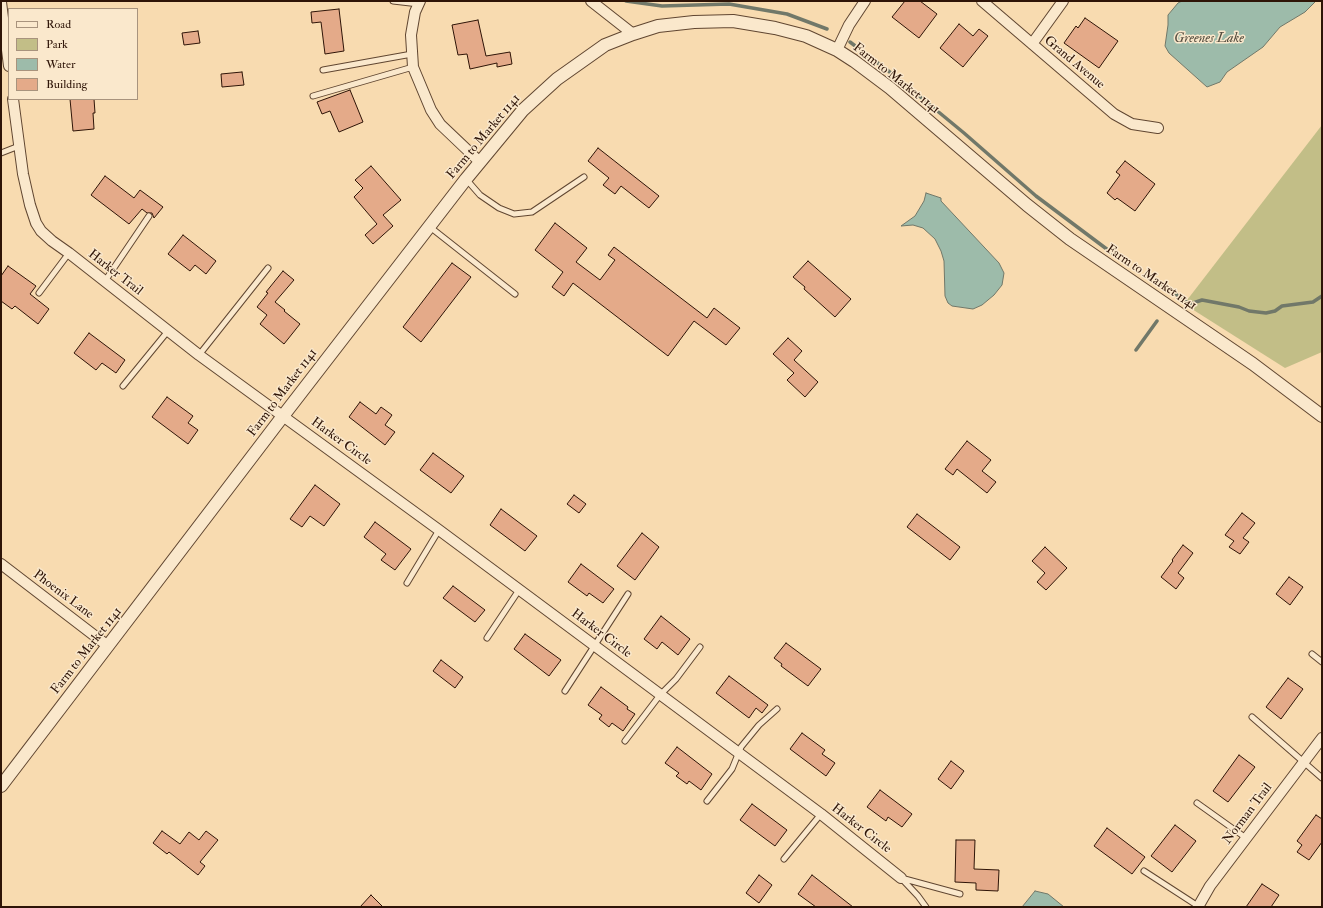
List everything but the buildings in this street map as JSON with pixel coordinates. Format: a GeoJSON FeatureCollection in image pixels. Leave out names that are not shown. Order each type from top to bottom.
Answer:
{"type":"FeatureCollection","features":[{"type":"Feature","properties":{"kind":"street"},"geometry":{"type":"LineString","coordinates":[[591,1],[632,34]]}},
{"type":"Feature","properties":{"kind":"street"},"geometry":{"type":"LineString","coordinates":[[837,50],[849,25],[865,1]]}},
{"type":"Feature","properties":{"kind":"street","name":"Grand Avenue"},"geometry":{"type":"LineString","coordinates":[[982,1],[1114,114],[1132,124],[1158,128]]}},
{"type":"Feature","properties":{"kind":"street"},"geometry":{"type":"LineString","coordinates":[[1032,44],[1062,1]]}},
{"type":"Feature","properties":{"kind":"street"},"geometry":{"type":"LineString","coordinates":[[1,2],[8,58]]}},
{"type":"Feature","properties":{"kind":"street"},"geometry":{"type":"LineString","coordinates":[[420,3],[415,12],[411,35],[413,67],[431,110],[440,124],[480,162]]}},
{"type":"Feature","properties":{"kind":"street","name":"Farm to Market 1141"},"geometry":{"type":"LineString","coordinates":[[1,786],[466,179],[523,110],[557,79],[605,45],[632,34],[658,26],[694,22],[733,21],[776,28],[806,36],[837,50],[890,88],[1021,200],[1070,239],[1253,364],[1322,416]]}},
{"type":"Feature","properties":{"kind":"street","name":"Harker Trail"},"geometry":{"type":"LineString","coordinates":[[13,100],[23,174],[30,205],[36,223],[41,231],[199,355],[283,416]]}},
{"type":"Feature","properties":{"kind":"street","name":"Harker Circle"},"geometry":{"type":"LineString","coordinates":[[283,416],[821,814],[901,878]]}},
{"type":"Feature","properties":{"kind":"street","name":"Phoenix Lane"},"geometry":{"type":"LineString","coordinates":[[1,564],[108,646]]}},
{"type":"Feature","properties":{"kind":"street","name":"Norman Trail"},"geometry":{"type":"LineString","coordinates":[[1198,907],[1210,886],[1322,738]]}},
{"type":"Feature","properties":{"kind":"lane"},"geometry":{"type":"LineString","coordinates":[[393,1],[420,3]]}},
{"type":"Feature","properties":{"kind":"lane"},"geometry":{"type":"LineString","coordinates":[[323,70],[412,54]]}},
{"type":"Feature","properties":{"kind":"lane"},"geometry":{"type":"LineString","coordinates":[[313,96],[413,67]]}},
{"type":"Feature","properties":{"kind":"lane"},"geometry":{"type":"LineString","coordinates":[[1,153],[19,146]]}},
{"type":"Feature","properties":{"kind":"lane"},"geometry":{"type":"LineString","coordinates":[[466,179],[480,195],[499,208],[514,214],[532,212],[584,177]]}},
{"type":"Feature","properties":{"kind":"lane"},"geometry":{"type":"LineString","coordinates":[[105,281],[149,216]]}},
{"type":"Feature","properties":{"kind":"lane"},"geometry":{"type":"LineString","coordinates":[[429,227],[516,294]]}},
{"type":"Feature","properties":{"kind":"lane"},"geometry":{"type":"LineString","coordinates":[[39,293],[69,253]]}},
{"type":"Feature","properties":{"kind":"lane"},"geometry":{"type":"LineString","coordinates":[[199,355],[268,268]]}},
{"type":"Feature","properties":{"kind":"lane"},"geometry":{"type":"LineString","coordinates":[[123,386],[168,331]]}},
{"type":"Feature","properties":{"kind":"lane"},"geometry":{"type":"LineString","coordinates":[[407,583],[439,530]]}},
{"type":"Feature","properties":{"kind":"lane"},"geometry":{"type":"LineString","coordinates":[[487,638],[519,590]]}},
{"type":"Feature","properties":{"kind":"lane"},"geometry":{"type":"LineString","coordinates":[[565,691],[628,594]]}},
{"type":"Feature","properties":{"kind":"lane"},"geometry":{"type":"LineString","coordinates":[[625,741],[660,694],[676,679],[700,647]]}},
{"type":"Feature","properties":{"kind":"lane"},"geometry":{"type":"LineString","coordinates":[[1312,654],[1322,662]]}},
{"type":"Feature","properties":{"kind":"lane"},"geometry":{"type":"LineString","coordinates":[[707,801],[732,769],[741,747],[759,725],[777,709]]}},
{"type":"Feature","properties":{"kind":"lane"},"geometry":{"type":"LineString","coordinates":[[1252,717],[1322,778]]}},
{"type":"Feature","properties":{"kind":"lane"},"geometry":{"type":"LineString","coordinates":[[1197,803],[1246,838]]}},
{"type":"Feature","properties":{"kind":"lane"},"geometry":{"type":"LineString","coordinates":[[784,859],[821,814]]}},
{"type":"Feature","properties":{"kind":"lane"},"geometry":{"type":"LineString","coordinates":[[1144,871],[1198,907]]}},
{"type":"Feature","properties":{"kind":"lane"},"geometry":{"type":"LineString","coordinates":[[901,878],[960,894]]}},
{"type":"Feature","properties":{"kind":"lane"},"geometry":{"type":"LineString","coordinates":[[901,878],[926,907]]}},
{"type":"Feature","properties":{"kind":"green space"},"geometry":{"type":"Polygon","coordinates":[[[1322,125],[1322,352],[1285,368],[1184,304],[1322,125]]]}},
{"type":"Feature","properties":{"kind":"water","name":"Greenes Lake"},"geometry":{"type":"Polygon","coordinates":[[[1182,1],[1316,1],[1305,12],[1280,27],[1263,47],[1227,72],[1220,82],[1207,87],[1169,53],[1165,46],[1168,15],[1178,3],[1182,1]]]}},
{"type":"Feature","properties":{"kind":"water"},"geometry":{"type":"Polygon","coordinates":[[[926,193],[941,198],[941,201],[999,263],[1004,273],[1002,285],[994,295],[982,305],[973,309],[952,306],[948,303],[945,296],[944,261],[935,239],[923,228],[913,225],[901,226],[915,216],[924,201],[926,193]]]}},
{"type":"Feature","properties":{"kind":"water"},"geometry":{"type":"Polygon","coordinates":[[[1035,891],[1048,894],[1064,907],[1022,907],[1035,891]]]}},
{"type":"Feature","properties":{"kind":"waterway"},"geometry":{"type":"LineString","coordinates":[[626,1],[662,6],[729,4],[787,14],[827,29]]}},
{"type":"Feature","properties":{"kind":"waterway"},"geometry":{"type":"LineString","coordinates":[[850,42],[895,76],[964,133],[1036,196],[1112,253]]}},
{"type":"Feature","properties":{"kind":"waterway"},"geometry":{"type":"LineString","coordinates":[[1161,284],[1190,304],[1202,300],[1239,307],[1249,311],[1266,313],[1275,311],[1282,306],[1313,302],[1322,296]]}},
{"type":"Feature","properties":{"kind":"waterway"},"geometry":{"type":"LineString","coordinates":[[1136,350],[1157,321]]}}]}
